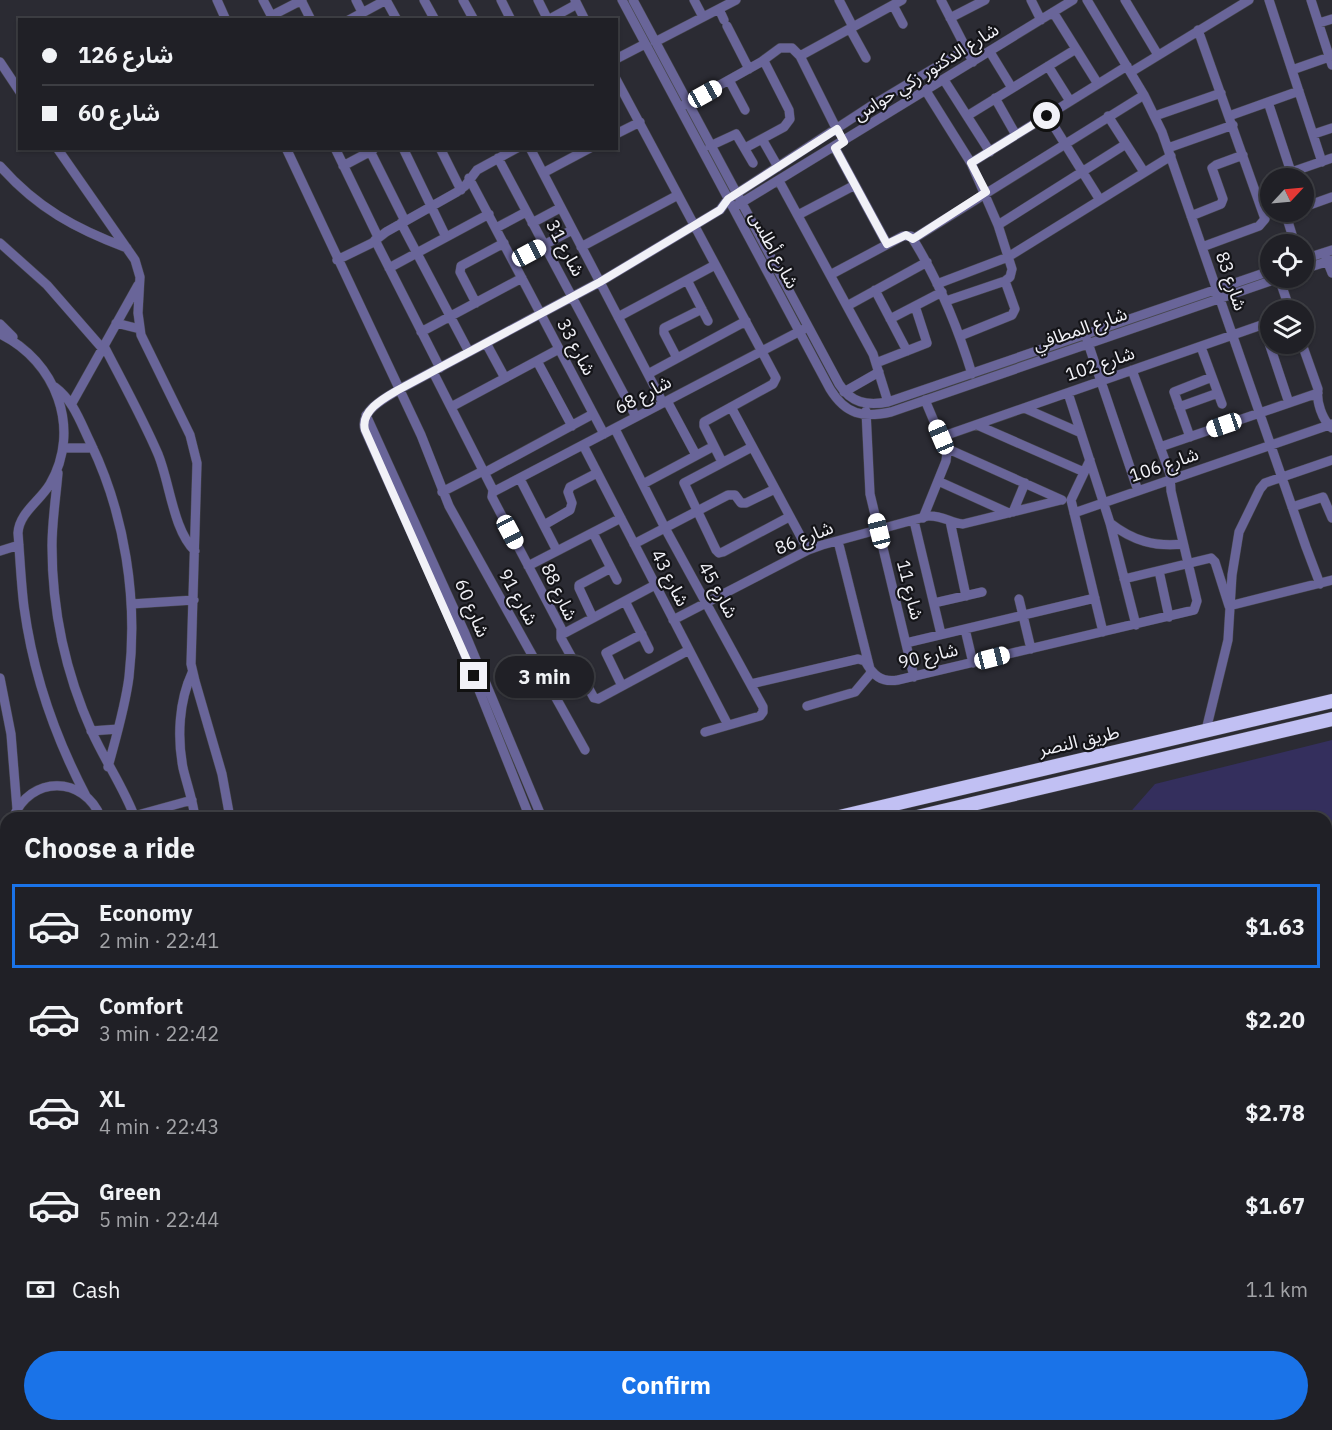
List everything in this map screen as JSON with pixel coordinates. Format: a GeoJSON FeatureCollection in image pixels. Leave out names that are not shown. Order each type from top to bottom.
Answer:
{"type":"FeatureCollection","features":[{"type":"Feature","properties":{"kind":"highway","name":"طريق النصر"},"geometry":{"type":"LineString","coordinates":[[859,812],[1332,701]]}},
{"type":"Feature","properties":{"kind":"highway","name":"طريق النصر"},"geometry":{"type":"LineString","coordinates":[[938,812],[1332,719]]}},
{"type":"Feature","properties":{"kind":"highway"},"geometry":{"type":"LineString","coordinates":[[1014,775],[1011,785],[1018,793]]}},
{"type":"Feature","properties":{"kind":"highway"},"geometry":{"type":"LineString","coordinates":[[994,779],[1000,788],[997,798]]}},
{"type":"Feature","properties":{"kind":"street"},"geometry":{"type":"LineString","coordinates":[[217,0],[225,18]]}},
{"type":"Feature","properties":{"kind":"street"},"geometry":{"type":"LineString","coordinates":[[263,0],[272,18],[301,0],[310,18]]}},
{"type":"Feature","properties":{"kind":"street"},"geometry":{"type":"LineString","coordinates":[[356,0],[362,12]]}},
{"type":"Feature","properties":{"kind":"street"},"geometry":{"type":"LineString","coordinates":[[352,18],[386,0],[396,18]]}},
{"type":"Feature","properties":{"kind":"street"},"geometry":{"type":"LineString","coordinates":[[424,0],[434,18]]}},
{"type":"Feature","properties":{"kind":"street"},"geometry":{"type":"LineString","coordinates":[[463,0],[473,18]]}},
{"type":"Feature","properties":{"kind":"street"},"geometry":{"type":"LineString","coordinates":[[501,0],[510,18]]}},
{"type":"Feature","properties":{"kind":"street"},"geometry":{"type":"LineString","coordinates":[[538,0],[547,18]]}},
{"type":"Feature","properties":{"kind":"street","name":"شارع أطلس"},"geometry":{"type":"LineString","coordinates":[[622,0],[643,30],[804,330],[838,400],[852,411],[866,415]]}},
{"type":"Feature","properties":{"kind":"street","name":"شارع أطلس"},"geometry":{"type":"LineString","coordinates":[[633,0],[643,30]]}},
{"type":"Feature","properties":{"kind":"street"},"geometry":{"type":"LineString","coordinates":[[694,0],[703,17]]}},
{"type":"Feature","properties":{"kind":"street"},"geometry":{"type":"LineString","coordinates":[[618,58],[703,17],[718,6],[736,0]]}},
{"type":"Feature","properties":{"kind":"street"},"geometry":{"type":"LineString","coordinates":[[838,0],[866,58]]}},
{"type":"Feature","properties":{"kind":"street"},"geometry":{"type":"LineString","coordinates":[[941,0],[973,62]]}},
{"type":"Feature","properties":{"kind":"street"},"geometry":{"type":"LineString","coordinates":[[1031,0],[1041,20]]}},
{"type":"Feature","properties":{"kind":"street","name":"شارع الدكتور زكي حواس"},"geometry":{"type":"LineString","coordinates":[[737,206],[1073,0]]}},
{"type":"Feature","properties":{"kind":"street","name":"شارع 83"},"geometry":{"type":"LineString","coordinates":[[1087,0],[1144,95],[1170,152],[1270,446],[1320,584]]}},
{"type":"Feature","properties":{"kind":"street"},"geometry":{"type":"LineString","coordinates":[[1125,0],[1158,55]]}},
{"type":"Feature","properties":{"kind":"street"},"geometry":{"type":"LineString","coordinates":[[971,163],[1098,84],[1158,55],[1247,0]]}},
{"type":"Feature","properties":{"kind":"street"},"geometry":{"type":"LineString","coordinates":[[1269,0],[1314,134],[1327,160],[1304,168]]}},
{"type":"Feature","properties":{"kind":"street"},"geometry":{"type":"LineString","coordinates":[[1292,70],[1331,59],[1311,0]]}},
{"type":"Feature","properties":{"kind":"street"},"geometry":{"type":"LineString","coordinates":[[950,18],[980,1]]}},
{"type":"Feature","properties":{"kind":"street"},"geometry":{"type":"LineString","coordinates":[[551,18],[576,2],[584,18]]}},
{"type":"Feature","properties":{"kind":"street"},"geometry":{"type":"LineString","coordinates":[[800,56],[898,2],[903,24]]}},
{"type":"Feature","properties":{"kind":"street"},"geometry":{"type":"LineString","coordinates":[[718,6],[749,69]]}},
{"type":"Feature","properties":{"kind":"street"},"geometry":{"type":"LineString","coordinates":[[1053,12],[1098,84]]}},
{"type":"Feature","properties":{"kind":"street"},"geometry":{"type":"LineString","coordinates":[[1319,23],[1332,19]]}},
{"type":"Feature","properties":{"kind":"street"},"geometry":{"type":"LineString","coordinates":[[1198,30],[1265,219],[1259,226],[1202,247]]}},
{"type":"Feature","properties":{"kind":"street"},"geometry":{"type":"LineString","coordinates":[[683,105],[764,61],[780,48],[792,48],[800,56],[844,142]]}},
{"type":"Feature","properties":{"kind":"street","name":"شارع الدكتور زكي حواس"},"geometry":{"type":"LineString","coordinates":[[732,196],[966,49]]}},
{"type":"Feature","properties":{"kind":"street"},"geometry":{"type":"LineString","coordinates":[[967,116],[1076,49]]}},
{"type":"Feature","properties":{"kind":"street"},"geometry":{"type":"LineString","coordinates":[[990,52],[1012,88]]}},
{"type":"Feature","properties":{"kind":"street"},"geometry":{"type":"LineString","coordinates":[[745,148],[788,124],[790,114],[764,61]]}},
{"type":"Feature","properties":{"kind":"street"},"geometry":{"type":"LineString","coordinates":[[0,62],[18,89]]}},
{"type":"Feature","properties":{"kind":"street"},"geometry":{"type":"LineString","coordinates":[[1048,66],[1070,101]]}},
{"type":"Feature","properties":{"kind":"street"},"geometry":{"type":"LineString","coordinates":[[729,80],[745,110]]}},
{"type":"Feature","properties":{"kind":"street"},"geometry":{"type":"LineString","coordinates":[[944,80],[990,152]]}},
{"type":"Feature","properties":{"kind":"street"},"geometry":{"type":"LineString","coordinates":[[926,91],[971,163],[986,192],[1012,273],[1005,281],[942,292]]}},
{"type":"Feature","properties":{"kind":"street"},"geometry":{"type":"LineString","coordinates":[[890,319],[1008,257],[1144,172],[1170,152],[1268,102],[1299,91]]}},
{"type":"Feature","properties":{"kind":"street"},"geometry":{"type":"LineString","coordinates":[[1155,116],[1221,93]]}},
{"type":"Feature","properties":{"kind":"street"},"geometry":{"type":"LineString","coordinates":[[620,94],[639,122],[776,378],[776,382],[703,423],[722,462]]}},
{"type":"Feature","properties":{"kind":"street"},"geometry":{"type":"LineString","coordinates":[[913,239],[1144,95]]}},
{"type":"Feature","properties":{"kind":"street"},"geometry":{"type":"LineString","coordinates":[[995,98],[1016,135]]}},
{"type":"Feature","properties":{"kind":"street"},"geometry":{"type":"LineString","coordinates":[[1268,102],[1282,168]]}},
{"type":"Feature","properties":{"kind":"street","name":"شارع أطلس"},"geometry":{"type":"LineString","coordinates":[[683,105],[710,146],[732,196]]}},
{"type":"Feature","properties":{"kind":"street"},"geometry":{"type":"LineString","coordinates":[[1047,116],[1100,200]]}},
{"type":"Feature","properties":{"kind":"street"},"geometry":{"type":"LineString","coordinates":[[1108,117],[1144,172]]}},
{"type":"Feature","properties":{"kind":"street"},"geometry":{"type":"LineString","coordinates":[[618,134],[639,122]]}},
{"type":"Feature","properties":{"kind":"street"},"geometry":{"type":"LineString","coordinates":[[1314,134],[1332,128]]}},
{"type":"Feature","properties":{"kind":"street"},"geometry":{"type":"LineString","coordinates":[[710,146],[736,134],[753,163]]}},
{"type":"Feature","properties":{"kind":"street"},"geometry":{"type":"LineString","coordinates":[[762,139],[778,167]]}},
{"type":"Feature","properties":{"kind":"street"},"geometry":{"type":"LineString","coordinates":[[998,225],[1126,144]]}},
{"type":"Feature","properties":{"kind":"street"},"geometry":{"type":"LineString","coordinates":[[835,148],[887,244]]}},
{"type":"Feature","properties":{"kind":"street"},"geometry":{"type":"LineString","coordinates":[[58,150],[128,249],[138,267],[140,282],[138,313],[144,342],[190,435],[195,451],[192,673],[222,774],[229,812]]}},
{"type":"Feature","properties":{"kind":"street","name":"شارع 91"},"geometry":{"type":"LineString","coordinates":[[287,150],[421,435],[442,492],[585,750]]}},
{"type":"Feature","properties":{"kind":"street","name":"شارع 88"},"geometry":{"type":"LineString","coordinates":[[335,150],[421,332],[451,407],[493,492],[492,497],[561,628],[561,635],[594,698],[598,699],[689,650]]}},
{"type":"Feature","properties":{"kind":"street"},"geometry":{"type":"LineString","coordinates":[[343,165],[373,150],[417,253],[469,352]]}},
{"type":"Feature","properties":{"kind":"street"},"geometry":{"type":"LineString","coordinates":[[404,150],[446,237]]}},
{"type":"Feature","properties":{"kind":"street"},"geometry":{"type":"LineString","coordinates":[[441,150],[461,190]]}},
{"type":"Feature","properties":{"kind":"street"},"geometry":{"type":"LineString","coordinates":[[337,260],[461,190],[477,170],[513,150]]}},
{"type":"Feature","properties":{"kind":"street"},"geometry":{"type":"LineString","coordinates":[[531,150],[648,374],[696,455]]}},
{"type":"Feature","properties":{"kind":"street"},"geometry":{"type":"LineString","coordinates":[[543,173],[584,150]]}},
{"type":"Feature","properties":{"kind":"street"},"geometry":{"type":"LineString","coordinates":[[1191,216],[1221,204],[1223,200],[1212,168],[1243,155]]}},
{"type":"Feature","properties":{"kind":"street","name":"شارع 31"},"geometry":{"type":"LineString","coordinates":[[498,158],[636,417]]}},
{"type":"Feature","properties":{"kind":"street"},"geometry":{"type":"LineString","coordinates":[[0,166],[53,213],[88,233],[128,249]]}},
{"type":"Feature","properties":{"kind":"street","name":"شارع 33"},"geometry":{"type":"LineString","coordinates":[[469,178],[604,434]]}},
{"type":"Feature","properties":{"kind":"street"},"geometry":{"type":"LineString","coordinates":[[779,181],[878,367],[889,407]]}},
{"type":"Feature","properties":{"kind":"street"},"geometry":{"type":"LineString","coordinates":[[798,215],[855,185]]}},
{"type":"Feature","properties":{"kind":"street"},"geometry":{"type":"LineString","coordinates":[[581,247],[678,195]]}},
{"type":"Feature","properties":{"kind":"street","name":"شارع 60"},"geometry":{"type":"LineString","coordinates":[[720,210],[732,196]]}},
{"type":"Feature","properties":{"kind":"street"},"geometry":{"type":"LineString","coordinates":[[1314,203],[1332,196]]}},
{"type":"Feature","properties":{"kind":"street","name":"شارع 60"},"geometry":{"type":"LineString","coordinates":[[539,812],[520,777],[450,608],[365,430],[366,415],[377,404],[398,390],[600,282],[720,210],[737,206]]}},
{"type":"Feature","properties":{"kind":"street"},"geometry":{"type":"LineString","coordinates":[[532,223],[560,208]]}},
{"type":"Feature","properties":{"kind":"street"},"geometry":{"type":"LineString","coordinates":[[496,228],[526,212]]}},
{"type":"Feature","properties":{"kind":"street"},"geometry":{"type":"LineString","coordinates":[[389,268],[489,214]]}},
{"type":"Feature","properties":{"kind":"street"},"geometry":{"type":"LineString","coordinates":[[513,261],[572,230]]}},
{"type":"Feature","properties":{"kind":"street"},"geometry":{"type":"LineString","coordinates":[[830,275],[906,235],[913,239],[942,292],[972,374]]}},
{"type":"Feature","properties":{"kind":"street"},"geometry":{"type":"LineString","coordinates":[[0,243],[47,285],[103,347],[158,454],[182,536],[195,551]]}},
{"type":"Feature","properties":{"kind":"street"},"geometry":{"type":"LineString","coordinates":[[476,303],[460,272],[460,266],[504,243]]}},
{"type":"Feature","properties":{"kind":"street"},"geometry":{"type":"LineString","coordinates":[[1314,258],[1329,256]]}},
{"type":"Feature","properties":{"kind":"street"},"geometry":{"type":"LineString","coordinates":[[1314,264],[1329,256]]}},
{"type":"Feature","properties":{"kind":"street"},"geometry":{"type":"LineString","coordinates":[[1329,256],[1332,273]]}},
{"type":"Feature","properties":{"kind":"street"},"geometry":{"type":"LineString","coordinates":[[847,306],[927,262]]}},
{"type":"Feature","properties":{"kind":"street"},"geometry":{"type":"LineString","coordinates":[[618,317],[715,265]]}},
{"type":"Feature","properties":{"kind":"street","name":"شارع المطافي"},"geometry":{"type":"LineString","coordinates":[[1218,294],[1260,275]]}},
{"type":"Feature","properties":{"kind":"street"},"geometry":{"type":"LineString","coordinates":[[421,332],[522,278]]}},
{"type":"Feature","properties":{"kind":"street"},"geometry":{"type":"LineString","coordinates":[[687,280],[708,321]]}},
{"type":"Feature","properties":{"kind":"street"},"geometry":{"type":"LineString","coordinates":[[960,336],[1012,315],[1015,309],[1005,281]]}},
{"type":"Feature","properties":{"kind":"street"},"geometry":{"type":"LineString","coordinates":[[72,403],[140,282]]}},
{"type":"Feature","properties":{"kind":"street","name":"شارع المطافي"},"geometry":{"type":"LineString","coordinates":[[889,407],[925,400],[1087,339],[1218,294],[1260,283]]}},
{"type":"Feature","properties":{"kind":"street"},"geometry":{"type":"LineString","coordinates":[[875,290],[907,351]]}},
{"type":"Feature","properties":{"kind":"street"},"geometry":{"type":"LineString","coordinates":[[889,407],[857,402],[844,392],[878,367],[928,341],[915,306]]}},
{"type":"Feature","properties":{"kind":"street"},"geometry":{"type":"LineString","coordinates":[[677,358],[664,333],[664,328],[702,309]]}},
{"type":"Feature","properties":{"kind":"street"},"geometry":{"type":"LineString","coordinates":[[648,374],[746,321]]}},
{"type":"Feature","properties":{"kind":"street"},"geometry":{"type":"LineString","coordinates":[[0,324],[42,367],[53,385],[63,416],[63,448],[57,468],[48,487],[19,525],[19,545],[24,608],[38,678],[59,739],[86,796]]}},
{"type":"Feature","properties":{"kind":"street"},"geometry":{"type":"LineString","coordinates":[[116,324],[140,329]]}},
{"type":"Feature","properties":{"kind":"street","name":"شارع 102"},"geometry":{"type":"LineString","coordinates":[[941,437],[1260,326]]}},
{"type":"Feature","properties":{"kind":"street","name":"شارع أطلس"},"geometry":{"type":"LineString","coordinates":[[804,330],[844,392]]}},
{"type":"Feature","properties":{"kind":"street","name":"شارع 68"},"geometry":{"type":"LineString","coordinates":[[493,492],[804,330]]}},
{"type":"Feature","properties":{"kind":"street"},"geometry":{"type":"LineString","coordinates":[[0,334],[19,344]]}},
{"type":"Feature","properties":{"kind":"street"},"geometry":{"type":"LineString","coordinates":[[1087,339],[1138,491]]}},
{"type":"Feature","properties":{"kind":"street","name":"شارع المطافي"},"geometry":{"type":"LineString","coordinates":[[889,407],[972,374],[1087,339]]}},
{"type":"Feature","properties":{"kind":"street"},"geometry":{"type":"LineString","coordinates":[[486,343],[505,378]]}},
{"type":"Feature","properties":{"kind":"street"},"geometry":{"type":"LineString","coordinates":[[1201,347],[1222,404]]}},
{"type":"Feature","properties":{"kind":"street"},"geometry":{"type":"LineString","coordinates":[[451,407],[559,349]]}},
{"type":"Feature","properties":{"kind":"street"},"geometry":{"type":"LineString","coordinates":[[1275,354],[1289,403]]}},
{"type":"Feature","properties":{"kind":"street"},"geometry":{"type":"LineString","coordinates":[[1306,354],[1318,389],[1317,398],[1325,421],[1331,426]]}},
{"type":"Feature","properties":{"kind":"street"},"geometry":{"type":"LineString","coordinates":[[537,361],[572,426]]}},
{"type":"Feature","properties":{"kind":"street"},"geometry":{"type":"LineString","coordinates":[[1132,370],[1170,474],[1170,491],[1188,564]]}},
{"type":"Feature","properties":{"kind":"street"},"geometry":{"type":"LineString","coordinates":[[1190,437],[1174,395],[1175,391],[1212,377]]}},
{"type":"Feature","properties":{"kind":"street"},"geometry":{"type":"LineString","coordinates":[[53,385],[72,403],[93,448],[122,538],[131,604],[129,668],[118,729],[108,767]]}},
{"type":"Feature","properties":{"kind":"street"},"geometry":{"type":"LineString","coordinates":[[1068,393],[1110,523],[1136,625]]}},
{"type":"Feature","properties":{"kind":"street"},"geometry":{"type":"LineString","coordinates":[[1179,407],[1218,393]]}},
{"type":"Feature","properties":{"kind":"street"},"geometry":{"type":"LineString","coordinates":[[1160,447],[1318,393]]}},
{"type":"Feature","properties":{"kind":"street"},"geometry":{"type":"LineString","coordinates":[[925,400],[946,448],[946,461],[918,519],[941,634]]}},
{"type":"Feature","properties":{"kind":"street","name":"شارع 11"},"geometry":{"type":"LineString","coordinates":[[866,405],[869,489],[914,677]]}},
{"type":"Feature","properties":{"kind":"street"},"geometry":{"type":"LineString","coordinates":[[731,407],[808,550]]}},
{"type":"Feature","properties":{"kind":"street"},"geometry":{"type":"LineString","coordinates":[[866,415],[889,407]]}},
{"type":"Feature","properties":{"kind":"street"},"geometry":{"type":"LineString","coordinates":[[1024,408],[1081,433]]}},
{"type":"Feature","properties":{"kind":"street"},"geometry":{"type":"LineString","coordinates":[[442,492],[593,414]]}},
{"type":"Feature","properties":{"kind":"street"},"geometry":{"type":"LineString","coordinates":[[977,424],[1084,472]]}},
{"type":"Feature","properties":{"kind":"street","name":"شارع 106"},"geometry":{"type":"LineString","coordinates":[[1073,509],[1104,503],[1331,426]]}},
{"type":"Feature","properties":{"kind":"street","name":"شارع 45"},"geometry":{"type":"LineString","coordinates":[[615,429],[665,528],[763,707],[762,714],[705,732]]}},
{"type":"Feature","properties":{"kind":"street","name":"شارع 43"},"geometry":{"type":"LineString","coordinates":[[583,446],[728,725]]}},
{"type":"Feature","properties":{"kind":"street"},"geometry":{"type":"LineString","coordinates":[[643,484],[714,446]]}},
{"type":"Feature","properties":{"kind":"street"},"geometry":{"type":"LineString","coordinates":[[752,447],[684,483],[716,550],[721,553],[789,517]]}},
{"type":"Feature","properties":{"kind":"street"},"geometry":{"type":"LineString","coordinates":[[63,448],[93,448]]}},
{"type":"Feature","properties":{"kind":"street"},"geometry":{"type":"LineString","coordinates":[[946,448],[1061,500],[1073,509]]}},
{"type":"Feature","properties":{"kind":"street"},"geometry":{"type":"LineString","coordinates":[[1090,460],[1071,499],[1103,632]]}},
{"type":"Feature","properties":{"kind":"street"},"geometry":{"type":"LineString","coordinates":[[1206,730],[1228,640],[1232,575],[1239,532],[1265,483],[1332,460]]}},
{"type":"Feature","properties":{"kind":"street"},"geometry":{"type":"LineString","coordinates":[[57,468],[52,566],[57,611],[72,679],[91,731],[131,812]]}},
{"type":"Feature","properties":{"kind":"street"},"geometry":{"type":"LineString","coordinates":[[544,525],[570,510],[572,504],[568,492],[570,487],[597,473]]}},
{"type":"Feature","properties":{"kind":"street"},"geometry":{"type":"LineString","coordinates":[[520,478],[557,551]]}},
{"type":"Feature","properties":{"kind":"street"},"geometry":{"type":"LineString","coordinates":[[938,481],[1011,512],[1025,483]]}},
{"type":"Feature","properties":{"kind":"street"},"geometry":{"type":"LineString","coordinates":[[634,544],[730,495],[737,497],[741,503],[746,503],[774,489]]}},
{"type":"Feature","properties":{"kind":"street"},"geometry":{"type":"LineString","coordinates":[[1292,507],[1323,497],[1332,518]]}},
{"type":"Feature","properties":{"kind":"street","name":"شارع 86"},"geometry":{"type":"LineString","coordinates":[[673,620],[808,550],[838,540],[918,519],[940,516],[963,524],[1061,500]]}},
{"type":"Feature","properties":{"kind":"street"},"geometry":{"type":"LineString","coordinates":[[31,507],[54,508]]}},
{"type":"Feature","properties":{"kind":"street"},"geometry":{"type":"LineString","coordinates":[[528,566],[621,518]]}},
{"type":"Feature","properties":{"kind":"street"},"geometry":{"type":"LineString","coordinates":[[950,521],[966,596]]}},
{"type":"Feature","properties":{"kind":"street"},"geometry":{"type":"LineString","coordinates":[[1110,523],[1128,536],[1147,543],[1170,546],[1183,544]]}},
{"type":"Feature","properties":{"kind":"street"},"geometry":{"type":"LineString","coordinates":[[593,533],[617,580]]}},
{"type":"Feature","properties":{"kind":"street"},"geometry":{"type":"LineString","coordinates":[[807,706],[855,692],[872,673],[838,540]]}},
{"type":"Feature","properties":{"kind":"street"},"geometry":{"type":"LineString","coordinates":[[0,551],[19,545]]}},
{"type":"Feature","properties":{"kind":"street"},"geometry":{"type":"LineString","coordinates":[[1124,579],[1208,558],[1213,560],[1229,606]]}},
{"type":"Feature","properties":{"kind":"street","name":"شارع 90"},"geometry":{"type":"LineString","coordinates":[[751,684],[858,659],[865,661],[872,673],[884,681],[891,681],[1192,611],[1197,601],[1188,564]]}},
{"type":"Feature","properties":{"kind":"street"},"geometry":{"type":"LineString","coordinates":[[593,618],[579,585],[611,568]]}},
{"type":"Feature","properties":{"kind":"street"},"geometry":{"type":"LineString","coordinates":[[1159,571],[1169,617]]}},
{"type":"Feature","properties":{"kind":"street"},"geometry":{"type":"LineString","coordinates":[[1229,606],[1332,580]]}},
{"type":"Feature","properties":{"kind":"street"},"geometry":{"type":"LineString","coordinates":[[561,635],[655,585]]}},
{"type":"Feature","properties":{"kind":"street"},"geometry":{"type":"LineString","coordinates":[[934,603],[982,592]]}},
{"type":"Feature","properties":{"kind":"street"},"geometry":{"type":"LineString","coordinates":[[906,643],[1095,598]]}},
{"type":"Feature","properties":{"kind":"street"},"geometry":{"type":"LineString","coordinates":[[1019,599],[1031,649]]}},
{"type":"Feature","properties":{"kind":"street"},"geometry":{"type":"LineString","coordinates":[[131,604],[194,600]]}},
{"type":"Feature","properties":{"kind":"street"},"geometry":{"type":"LineString","coordinates":[[625,601],[649,649]]}},
{"type":"Feature","properties":{"kind":"street"},"geometry":{"type":"LineString","coordinates":[[965,629],[973,663]]}},
{"type":"Feature","properties":{"kind":"street"},"geometry":{"type":"LineString","coordinates":[[622,686],[606,653],[642,633]]}},
{"type":"Feature","properties":{"kind":"street"},"geometry":{"type":"LineString","coordinates":[[192,673],[184,696],[180,735],[183,769],[194,812]]}},
{"type":"Feature","properties":{"kind":"street"},"geometry":{"type":"LineString","coordinates":[[0,678],[11,734],[15,812]]}},
{"type":"Feature","properties":{"kind":"street"},"geometry":{"type":"LineString","coordinates":[[91,731],[118,729]]}},
{"type":"Feature","properties":{"kind":"street","name":"شارع 60"},"geometry":{"type":"LineString","coordinates":[[520,777],[529,812]]}},
{"type":"Feature","properties":{"kind":"street"},"geometry":{"type":"LineString","coordinates":[[16,812],[32,793],[52,786],[74,789],[86,796],[98,812]]}},
{"type":"Feature","properties":{"kind":"street"},"geometry":{"type":"LineString","coordinates":[[151,812],[192,800]]}},
{"type":"Feature","properties":{"kind":"shaded area"},"geometry":{"type":"Polygon","coordinates":[[[1332,740],[1332,812],[1130,812],[1155,784],[1332,740]]]}},
{"type":"Feature","properties":{"kind":"route"},"geometry":{"type":"LineString","coordinates":[[474,676],[365,430],[366,415],[377,404],[398,390],[600,282],[720,210],[728,199],[837,129],[844,142],[835,148],[887,244],[906,235],[913,239],[986,192],[971,163],[1047,116]]}}]}
